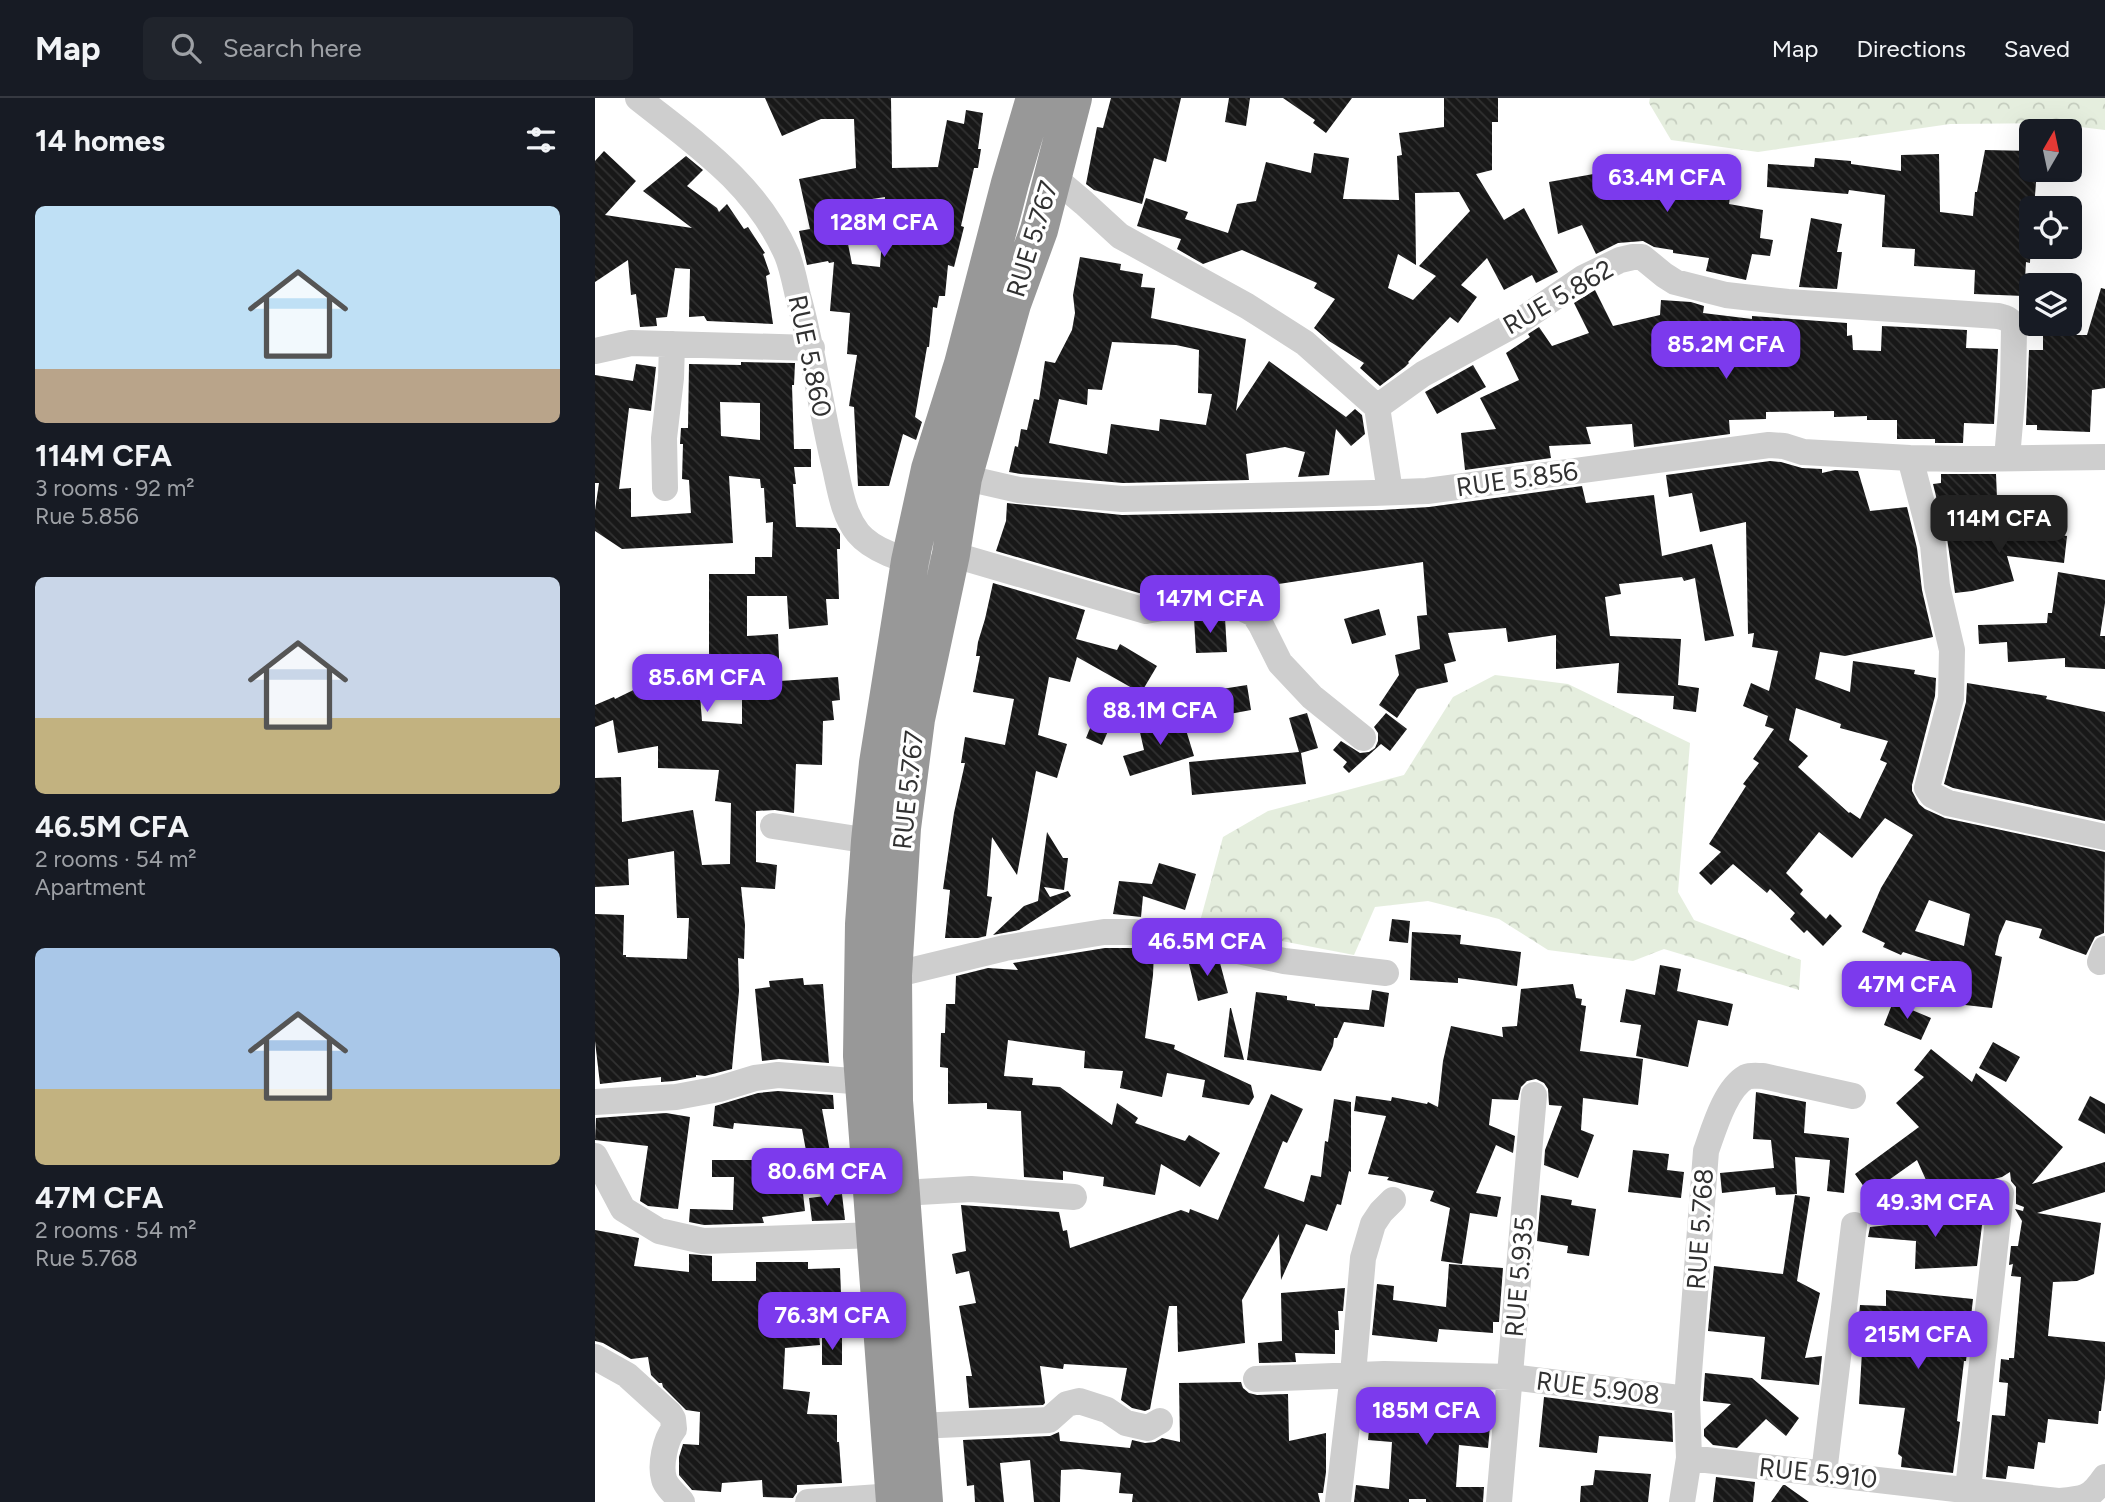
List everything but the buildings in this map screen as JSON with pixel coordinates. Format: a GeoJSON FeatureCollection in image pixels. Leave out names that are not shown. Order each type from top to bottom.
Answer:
{"type":"FeatureCollection","features":[{"type":"Feature","properties":{"kind":"highway"},"geometry":{"type":"LineString","coordinates":[[904,1500],[876,1236],[862,1056],[864,924],[870,841],[878,763],[936,562],[963,364],[1035,98]]}},
{"type":"Feature","properties":{"kind":"highway","name":"RUE 5.767"},"geometry":{"type":"LineString","coordinates":[[947,473],[1039,230],[1073,98]]}},
{"type":"Feature","properties":{"kind":"highway","name":"RUE 5.767"},"geometry":{"type":"LineString","coordinates":[[904,1500],[917,1426],[894,1101],[893,975],[902,828],[936,562]]}},
{"type":"Feature","properties":{"kind":"street","name":"RUE 5.860"},"geometry":{"type":"LineString","coordinates":[[638,98],[724,167],[752,199],[787,256],[812,348],[825,428],[845,509],[860,535],[875,547],[1146,611],[1197,601],[1229,602],[1254,614],[1280,663],[1313,696],[1363,738]]}},
{"type":"Feature","properties":{"kind":"street"},"geometry":{"type":"LineString","coordinates":[[1052,176],[1120,236],[1247,306],[1305,343],[1377,407],[1390,492]]}},
{"type":"Feature","properties":{"kind":"street","name":"RUE 5.862"},"geometry":{"type":"LineString","coordinates":[[1377,407],[1423,374],[1517,323],[1583,278],[1620,260],[1641,257],[1675,282],[1725,295],[2006,318],[2013,322],[2014,328],[2013,388],[2007,458]]}},
{"type":"Feature","properties":{"kind":"street"},"geometry":{"type":"LineString","coordinates":[[595,351],[631,343],[812,348]]}},
{"type":"Feature","properties":{"kind":"street"},"geometry":{"type":"LineString","coordinates":[[666,488],[664,438],[672,344]]}},
{"type":"Feature","properties":{"kind":"street","name":"RUE 5.856"},"geometry":{"type":"LineString","coordinates":[[947,473],[1019,490],[1122,499],[1440,489],[1769,445],[1803,452],[1910,458],[2105,457]]}},
{"type":"Feature","properties":{"kind":"street"},"geometry":{"type":"LineString","coordinates":[[1910,458],[1933,545],[1937,586],[1952,650],[1951,698],[1927,788],[1931,795],[1948,803],[2105,837]]}},
{"type":"Feature","properties":{"kind":"street"},"geometry":{"type":"LineString","coordinates":[[773,826],[870,841]]}},
{"type":"Feature","properties":{"kind":"street"},"geometry":{"type":"LineString","coordinates":[[893,975],[1005,948],[1104,932],[1133,932],[1184,939],[1284,961],[1386,973]]}},
{"type":"Feature","properties":{"kind":"street"},"geometry":{"type":"LineString","coordinates":[[595,1102],[675,1097],[778,1075],[865,1082]]}},
{"type":"Feature","properties":{"kind":"street","name":"RUE 5.768"},"geometry":{"type":"LineString","coordinates":[[1682,1502],[1689,1458],[1687,1399],[1706,1151],[1719,1115],[1736,1085],[1749,1075],[1853,1096]]}},
{"type":"Feature","properties":{"kind":"street","name":"RUE 5.935"},"geometry":{"type":"LineString","coordinates":[[1499,1502],[1534,1095]]}},
{"type":"Feature","properties":{"kind":"street"},"geometry":{"type":"LineString","coordinates":[[595,1156],[623,1209],[659,1231],[703,1241],[876,1236]]}},
{"type":"Feature","properties":{"kind":"street"},"geometry":{"type":"LineString","coordinates":[[902,1194],[971,1189],[1074,1196]]}},
{"type":"Feature","properties":{"kind":"street"},"geometry":{"type":"LineString","coordinates":[[1968,1489],[2001,1193]]}},
{"type":"Feature","properties":{"kind":"street"},"geometry":{"type":"LineString","coordinates":[[1338,1502],[1363,1258],[1374,1224],[1393,1200]]}},
{"type":"Feature","properties":{"kind":"street"},"geometry":{"type":"LineString","coordinates":[[1825,1473],[1854,1225]]}},
{"type":"Feature","properties":{"kind":"street"},"geometry":{"type":"LineString","coordinates":[[595,1357],[627,1375],[673,1419],[674,1429],[668,1437],[664,1451],[664,1480],[682,1502]]}},
{"type":"Feature","properties":{"kind":"street","name":"RUE 5.908"},"geometry":{"type":"LineString","coordinates":[[1256,1379],[1353,1374],[1511,1377],[1687,1399]]}},
{"type":"Feature","properties":{"kind":"street"},"geometry":{"type":"LineString","coordinates":[[917,1426],[1049,1420],[1067,1405],[1079,1401],[1107,1410],[1126,1423],[1148,1428],[1160,1421]]}},
{"type":"Feature","properties":{"kind":"street","name":"RUE 5.910"},"geometry":{"type":"LineString","coordinates":[[1689,1458],[1968,1489],[2042,1501],[2078,1500],[2094,1493],[2105,1477]]}},
{"type":"Feature","properties":{"kind":"street"},"geometry":{"type":"LineString","coordinates":[[808,1502],[904,1500]]}},
{"type":"Feature","properties":{"kind":"green space"},"geometry":{"type":"Polygon","coordinates":[[[1650,98],[2105,98],[2105,130],[2083,127],[2083,119],[2019,119],[2019,123],[1950,124],[1758,152],[1671,140],[1649,103],[1650,98]]]}},
{"type":"Feature","properties":{"kind":"green space"},"geometry":{"type":"Polygon","coordinates":[[[1495,675],[1568,684],[1690,743],[1678,892],[1694,920],[1801,960],[1799,990],[1664,949],[1633,961],[1548,950],[1499,919],[1428,901],[1375,907],[1354,955],[1199,925],[1223,837],[1268,811],[1404,775],[1453,697],[1495,675]]]}}]}
